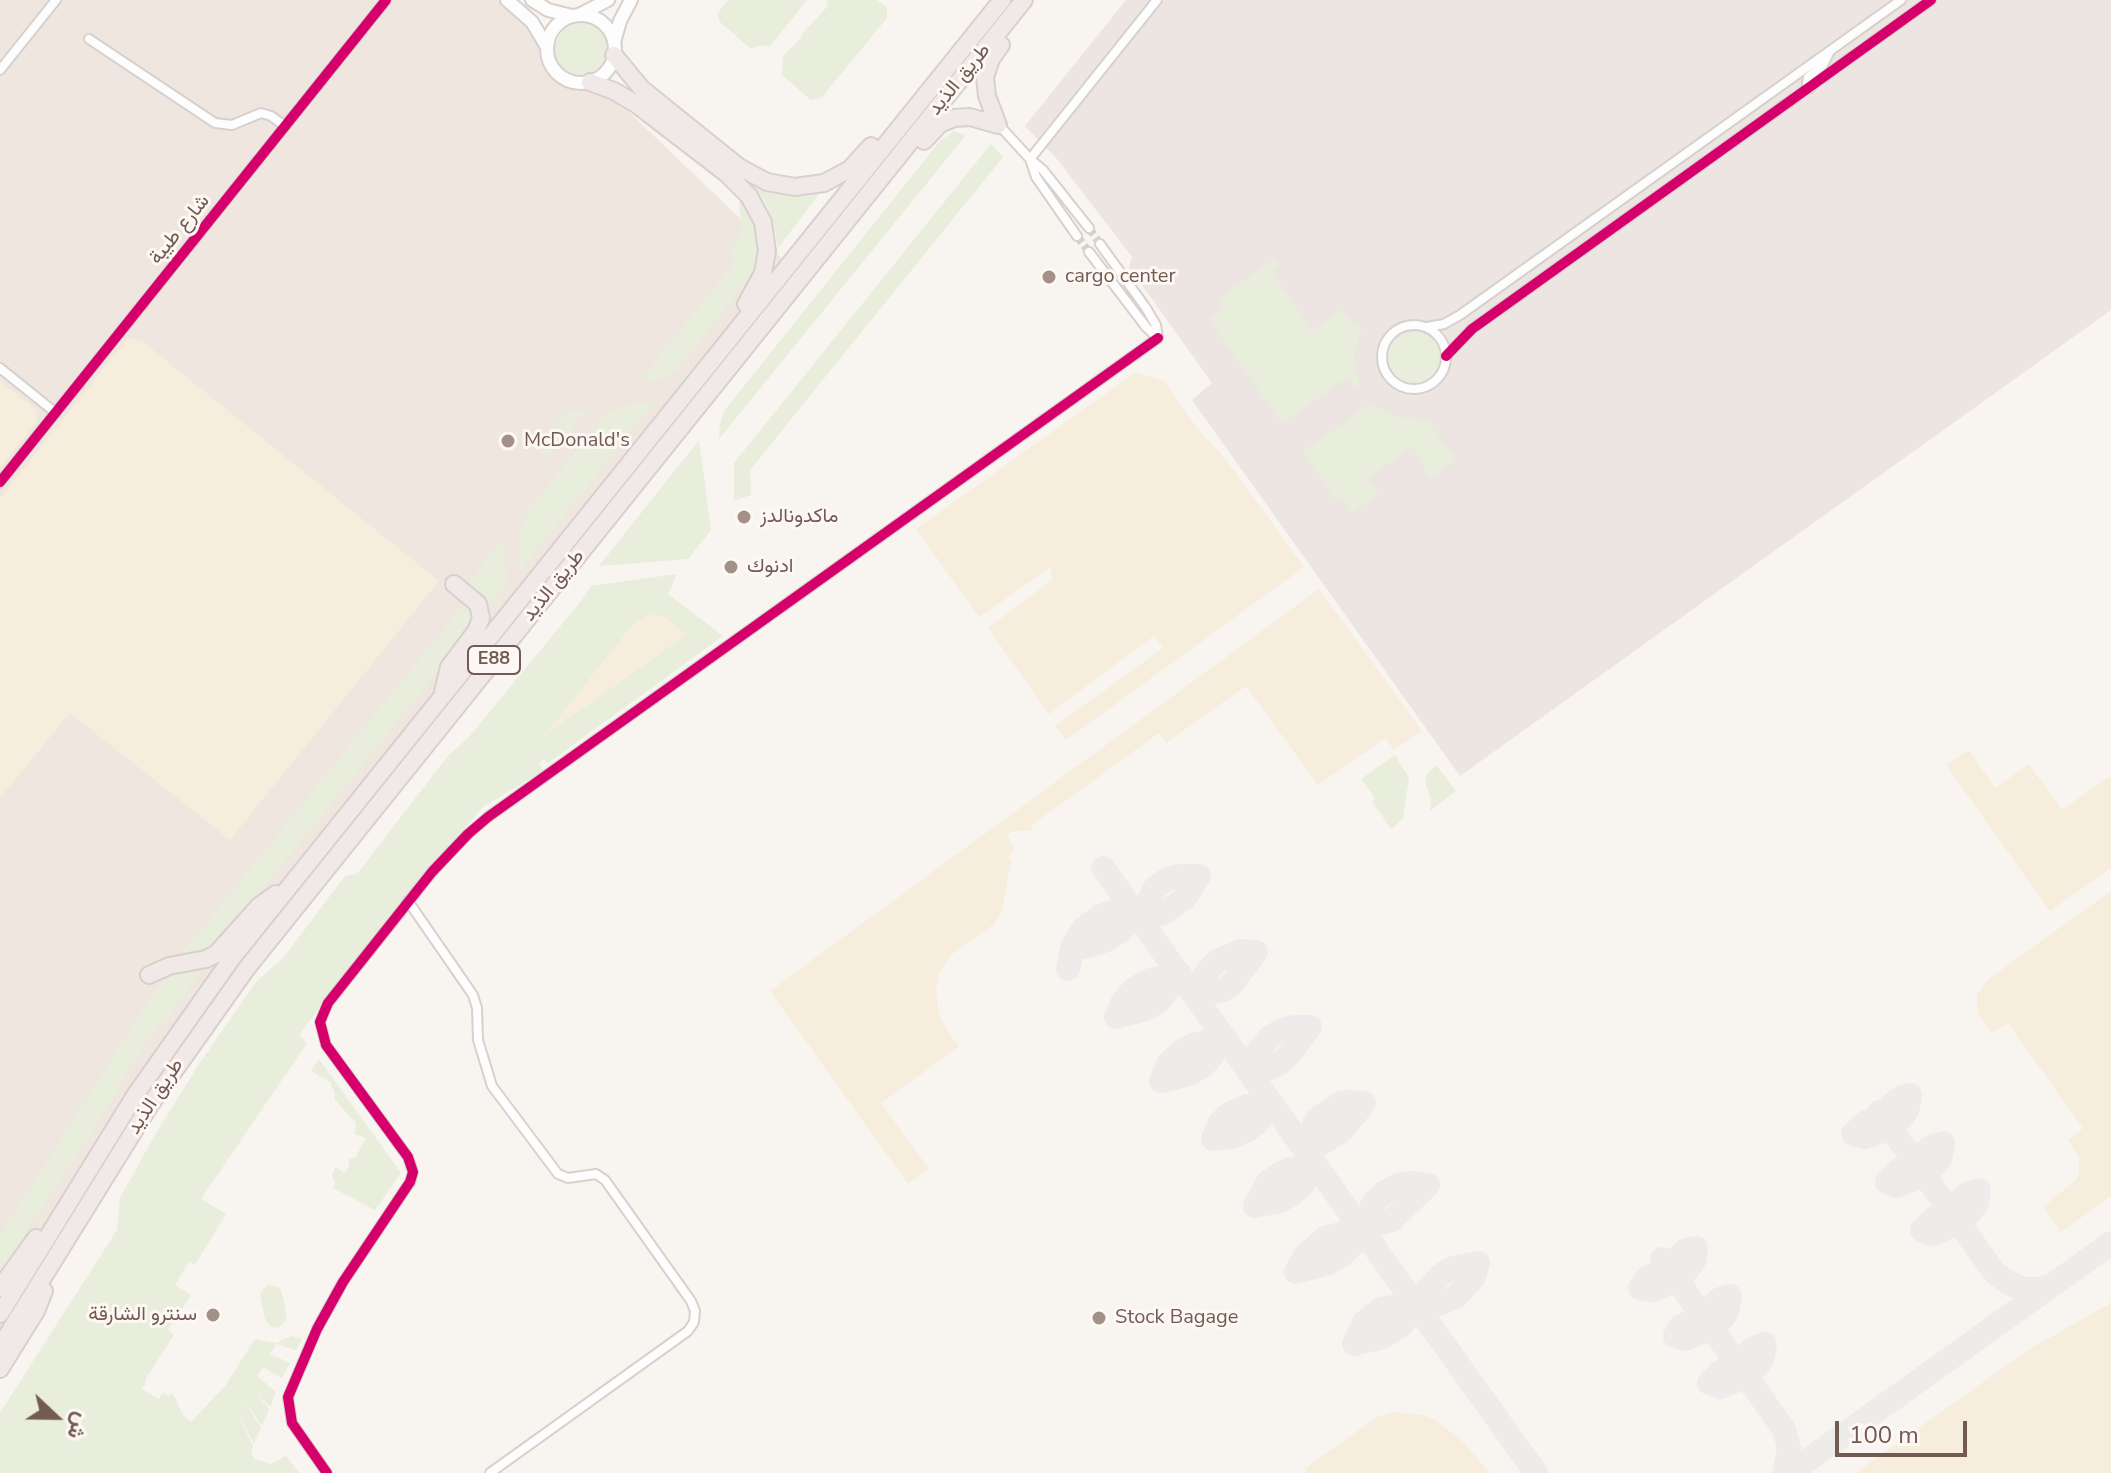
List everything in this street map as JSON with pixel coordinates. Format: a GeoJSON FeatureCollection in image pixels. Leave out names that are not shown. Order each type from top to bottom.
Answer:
{"type":"FeatureCollection","features":[{"type":"Feature","properties":{"kind":"highway","name":"طريق الذيد"},"geometry":{"type":"LineString","coordinates":[[0,1314],[174,1036],[232,958],[1002,0]]}},
{"type":"Feature","properties":{"kind":"highway"},"geometry":{"type":"LineString","coordinates":[[998,125],[985,87],[987,68],[1018,22],[1026,0]]}},
{"type":"Feature","properties":{"kind":"highway","name":"طريق الذيد"},"geometry":{"type":"LineString","coordinates":[[0,1347],[150,1105],[239,979],[1026,0]]}},
{"type":"Feature","properties":{"kind":"highway"},"geometry":{"type":"LineString","coordinates":[[614,49],[642,89],[739,167],[767,182],[795,187],[824,183],[850,169],[906,103],[942,74]]}},
{"type":"Feature","properties":{"kind":"highway"},"geometry":{"type":"LineString","coordinates":[[590,82],[636,104],[734,181],[760,213],[767,241],[763,273],[733,322],[723,347]]}},
{"type":"Feature","properties":{"kind":"highway"},"geometry":{"type":"LineString","coordinates":[[838,231],[861,216],[940,124],[962,116],[998,125]]}},
{"type":"Feature","properties":{"kind":"highway"},"geometry":{"type":"LineString","coordinates":[[443,695],[449,667],[476,631],[481,618],[478,604],[454,584]]}},
{"type":"Feature","properties":{"kind":"highway"},"geometry":{"type":"LineString","coordinates":[[149,975],[169,966],[216,954],[259,906],[288,888]]}},
{"type":"Feature","properties":{"kind":"highway"},"geometry":{"type":"LineString","coordinates":[[0,1288],[31,1245],[67,1204]]}},
{"type":"Feature","properties":{"kind":"highway"},"geometry":{"type":"LineString","coordinates":[[0,1369],[41,1301],[48,1269]]}},
{"type":"Feature","properties":{"kind":"street"},"geometry":{"type":"LineString","coordinates":[[0,70],[56,0]]}},
{"type":"Feature","properties":{"kind":"street","name":"شارع طيبة"},"geometry":{"type":"LineString","coordinates":[[0,482],[386,0]]}},
{"type":"Feature","properties":{"kind":"street"},"geometry":{"type":"LineString","coordinates":[[507,0],[532,22],[547,47],[550,65],[556,73],[572,82],[590,82],[606,72],[620,21],[631,0]]}},
{"type":"Feature","properties":{"kind":"street"},"geometry":{"type":"LineString","coordinates":[[532,0],[548,10],[597,19],[605,25],[614,49]]}},
{"type":"Feature","properties":{"kind":"street"},"geometry":{"type":"LineString","coordinates":[[547,47],[552,31],[564,20],[608,0]]}},
{"type":"Feature","properties":{"kind":"street"},"geometry":{"type":"LineString","coordinates":[[1030,159],[1157,0]]}},
{"type":"Feature","properties":{"kind":"street"},"geometry":{"type":"LineString","coordinates":[[1901,0],[1460,315],[1444,324],[1402,327],[1388,338],[1382,358],[1384,370],[1391,380],[1412,389],[1428,386],[1440,376],[1446,356],[1472,329],[1931,0]]}},
{"type":"Feature","properties":{"kind":"street"},"geometry":{"type":"LineString","coordinates":[[89,39],[215,123],[232,125],[261,113],[285,126]]}},
{"type":"Feature","properties":{"kind":"street"},"geometry":{"type":"LineString","coordinates":[[1810,88],[1808,77],[1823,65],[1831,50]]}},
{"type":"Feature","properties":{"kind":"street"},"geometry":{"type":"LineString","coordinates":[[998,125],[1043,170],[1089,228]]}},
{"type":"Feature","properties":{"kind":"street"},"geometry":{"type":"LineString","coordinates":[[1030,159],[1036,177],[1077,236]]}},
{"type":"Feature","properties":{"kind":"street"},"geometry":{"type":"LineString","coordinates":[[1100,244],[1146,308],[1156,325],[1158,338]]}},
{"type":"Feature","properties":{"kind":"street"},"geometry":{"type":"LineString","coordinates":[[1089,252],[1158,338]]}},
{"type":"Feature","properties":{"kind":"street"},"geometry":{"type":"LineString","coordinates":[[1427,327],[1441,339],[1446,356]]}},
{"type":"Feature","properties":{"kind":"street"},"geometry":{"type":"LineString","coordinates":[[327,1473],[292,1423],[288,1397],[329,1308],[358,1257],[410,1182],[413,1166],[331,1052],[320,1022],[324,1008],[449,852],[488,817],[1158,338]]}},
{"type":"Feature","properties":{"kind":"street"},"geometry":{"type":"LineString","coordinates":[[0,368],[56,413]]}},
{"type":"Feature","properties":{"kind":"street"},"geometry":{"type":"LineString","coordinates":[[408,901],[473,995],[477,1008],[478,1040],[492,1086],[558,1174],[568,1178],[593,1174],[605,1180],[695,1311],[694,1322],[688,1331],[490,1473]]}},
{"type":"Feature","properties":{"kind":"shaded area"},"geometry":{"type":"Polygon","coordinates":[[[0,0],[512,0],[794,270],[243,958],[98,1170],[0,1330],[0,0]]]}},
{"type":"Feature","properties":{"kind":"shaded area"},"geometry":{"type":"Polygon","coordinates":[[[1126,0],[2111,0],[2111,310],[1460,776],[1192,400],[1212,383],[1129,267],[1132,257],[1057,159],[1025,126],[1126,0]]]}},
{"type":"Feature","properties":{"kind":"green space"},"geometry":{"type":"Polygon","coordinates":[[[728,0],[807,0],[770,46],[760,45],[751,49],[720,22],[717,14],[728,0]]]}},
{"type":"Feature","properties":{"kind":"green space"},"geometry":{"type":"Polygon","coordinates":[[[829,0],[877,0],[887,8],[887,18],[821,98],[811,100],[782,75],[783,56],[828,6],[829,0]]]}},
{"type":"Feature","properties":{"kind":"green space"},"geometry":{"type":"Polygon","coordinates":[[[584,22],[605,30],[613,51],[605,72],[584,80],[563,72],[555,51],[563,30],[584,22]]]}},
{"type":"Feature","properties":{"kind":"green space"},"geometry":{"type":"Polygon","coordinates":[[[954,131],[966,135],[719,439],[725,410],[940,141],[954,131]]]}},
{"type":"Feature","properties":{"kind":"green space"},"geometry":{"type":"Polygon","coordinates":[[[991,144],[1003,157],[750,470],[751,495],[734,501],[734,463],[991,144]]]}},
{"type":"Feature","properties":{"kind":"green space"},"geometry":{"type":"Polygon","coordinates":[[[751,184],[783,195],[801,197],[819,194],[778,248],[773,219],[764,200],[751,184]]]}},
{"type":"Feature","properties":{"kind":"green space"},"geometry":{"type":"Polygon","coordinates":[[[739,196],[750,214],[756,233],[758,251],[751,276],[677,371],[663,379],[640,380],[735,262],[730,257],[741,229],[739,196]]]}},
{"type":"Feature","properties":{"kind":"green space"},"geometry":{"type":"Polygon","coordinates":[[[1274,259],[1280,266],[1272,272],[1312,331],[1343,309],[1362,329],[1354,357],[1360,387],[1357,388],[1347,378],[1282,424],[1209,320],[1224,307],[1218,299],[1274,259]]]}},
{"type":"Feature","properties":{"kind":"green space"},"geometry":{"type":"Polygon","coordinates":[[[1414,332],[1433,340],[1441,359],[1433,378],[1414,386],[1395,378],[1387,359],[1395,340],[1414,332]]]}},
{"type":"Feature","properties":{"kind":"green space"},"geometry":{"type":"Polygon","coordinates":[[[655,402],[519,573],[519,530],[530,507],[608,412],[624,406],[655,402]]]}},
{"type":"Feature","properties":{"kind":"green space"},"geometry":{"type":"Polygon","coordinates":[[[1371,403],[1397,417],[1428,421],[1456,459],[1430,478],[1412,446],[1352,490],[1369,480],[1379,494],[1351,514],[1341,499],[1337,502],[1302,452],[1371,403]]]}},
{"type":"Feature","properties":{"kind":"green space"},"geometry":{"type":"Polygon","coordinates":[[[585,411],[545,463],[545,441],[550,430],[565,413],[585,411]]]}},
{"type":"Feature","properties":{"kind":"green space"},"geometry":{"type":"Polygon","coordinates":[[[699,440],[711,530],[688,559],[599,566],[699,440]]]}},
{"type":"Feature","properties":{"kind":"green space"},"geometry":{"type":"Polygon","coordinates":[[[503,539],[507,580],[490,606],[468,582],[503,539]]]}},
{"type":"Feature","properties":{"kind":"green space"},"geometry":{"type":"Polygon","coordinates":[[[677,574],[668,594],[723,636],[548,763],[545,759],[539,762],[543,770],[536,775],[483,807],[388,918],[299,1035],[307,1043],[201,1199],[226,1214],[195,1265],[189,1262],[175,1285],[191,1295],[168,1330],[174,1335],[142,1389],[159,1399],[163,1393],[169,1396],[172,1392],[183,1415],[191,1422],[225,1386],[255,1339],[276,1343],[291,1336],[302,1339],[296,1350],[276,1344],[270,1354],[290,1363],[282,1378],[263,1367],[257,1376],[276,1392],[270,1407],[254,1391],[269,1409],[262,1426],[242,1397],[261,1428],[254,1444],[234,1406],[253,1446],[251,1453],[254,1459],[271,1464],[286,1456],[299,1473],[0,1473],[0,1413],[117,1230],[120,1198],[201,1061],[256,982],[284,957],[345,876],[357,874],[447,757],[469,737],[591,586],[677,574]],[[654,615],[632,626],[547,733],[686,635],[666,618],[654,615]]]}},
{"type":"Feature","properties":{"kind":"green space"},"geometry":{"type":"Polygon","coordinates":[[[462,606],[470,609],[473,618],[459,645],[222,940],[206,950],[181,954],[462,606]]]}},
{"type":"Feature","properties":{"kind":"green space"},"geometry":{"type":"Polygon","coordinates":[[[1395,755],[1409,778],[1403,819],[1391,829],[1361,779],[1395,755]]]}},
{"type":"Feature","properties":{"kind":"green space"},"geometry":{"type":"Polygon","coordinates":[[[1436,765],[1456,791],[1430,811],[1431,799],[1425,782],[1427,774],[1436,765]]]}},
{"type":"Feature","properties":{"kind":"green space"},"geometry":{"type":"Polygon","coordinates":[[[204,968],[163,1026],[159,1024],[118,1085],[121,1087],[0,1273],[0,1235],[154,992],[177,972],[204,968]]]}},
{"type":"Feature","properties":{"kind":"green space"},"geometry":{"type":"Polygon","coordinates":[[[319,1059],[401,1173],[375,1210],[333,1188],[335,1167],[345,1173],[349,1159],[355,1158],[366,1138],[355,1134],[356,1123],[335,1100],[332,1083],[311,1071],[319,1059]]]}},
{"type":"Feature","properties":{"kind":"green space"},"geometry":{"type":"Polygon","coordinates":[[[269,1285],[279,1287],[282,1293],[287,1319],[278,1328],[271,1327],[265,1319],[260,1295],[269,1285]]]}},
{"type":"Feature","properties":{"kind":"sand"},"geometry":{"type":"Polygon","coordinates":[[[128,338],[142,341],[439,581],[230,840],[70,713],[0,798],[0,498],[128,338]]]}},
{"type":"Feature","properties":{"kind":"sand"},"geometry":{"type":"Polygon","coordinates":[[[1136,372],[1164,381],[1304,567],[1066,740],[1055,726],[1163,648],[1154,636],[1049,714],[988,628],[1052,580],[1051,567],[979,617],[916,529],[1136,372]]]}},
{"type":"Feature","properties":{"kind":"sand"},"geometry":{"type":"Polygon","coordinates":[[[0,381],[37,410],[36,423],[0,468],[0,381]]]}},
{"type":"Feature","properties":{"kind":"sand"},"geometry":{"type":"Polygon","coordinates":[[[1319,589],[1422,731],[1394,750],[1385,738],[1318,785],[1246,686],[1166,743],[1159,733],[1032,825],[1033,830],[1011,832],[1007,836],[1014,849],[1008,856],[1011,861],[1001,914],[993,925],[951,955],[939,974],[936,990],[939,1014],[959,1046],[881,1103],[929,1169],[908,1184],[770,991],[1319,589]]]}},
{"type":"Feature","properties":{"kind":"sand"},"geometry":{"type":"Polygon","coordinates":[[[647,615],[666,618],[686,635],[545,735],[632,626],[647,615]]]}},
{"type":"Feature","properties":{"kind":"sand"},"geometry":{"type":"Polygon","coordinates":[[[1969,750],[1995,788],[2029,764],[2036,774],[2021,786],[2037,775],[2062,810],[2109,777],[2111,868],[2050,911],[1946,765],[1969,750]]]}},
{"type":"Feature","properties":{"kind":"sand"},"geometry":{"type":"Polygon","coordinates":[[[2111,891],[2111,1196],[2061,1232],[2043,1207],[2075,1181],[2079,1174],[2079,1158],[2068,1140],[2083,1128],[2008,1023],[1991,1033],[1978,1013],[1977,995],[1987,980],[2111,891]]]}},
{"type":"Feature","properties":{"kind":"sand"},"geometry":{"type":"Polygon","coordinates":[[[2111,1303],[2111,1473],[1856,1473],[2028,1350],[2111,1303]]]}},
{"type":"Feature","properties":{"kind":"sand"},"geometry":{"type":"Polygon","coordinates":[[[1393,1412],[1422,1415],[1435,1420],[1461,1440],[1490,1473],[1307,1473],[1304,1469],[1379,1416],[1393,1412]]]}},
{"type":"Feature","properties":{"kind":"taxiway"},"geometry":{"type":"LineString","coordinates":[[1103,868],[1536,1473]]}},
{"type":"Feature","properties":{"kind":"taxiway"},"geometry":{"type":"LineString","coordinates":[[1180,876],[1199,876],[1185,898],[1164,913],[1139,918],[1155,888],[1167,879],[1180,876]]}},
{"type":"Feature","properties":{"kind":"taxiway"},"geometry":{"type":"LineString","coordinates":[[1068,969],[1073,945],[1084,928],[1100,916],[1114,912],[1136,913]]}},
{"type":"Feature","properties":{"kind":"taxiway"},"geometry":{"type":"LineString","coordinates":[[1073,945],[1084,947],[1107,940],[1123,929],[1131,913]]}},
{"type":"Feature","properties":{"kind":"taxiway"},"geometry":{"type":"LineString","coordinates":[[1241,951],[1256,952],[1232,984],[1223,990],[1195,996],[1207,971],[1217,961],[1241,951]]}},
{"type":"Feature","properties":{"kind":"taxiway"},"geometry":{"type":"LineString","coordinates":[[1116,1017],[1123,1001],[1135,988],[1150,980],[1180,974]]}},
{"type":"Feature","properties":{"kind":"taxiway"},"geometry":{"type":"LineString","coordinates":[[1116,1017],[1147,1009],[1160,1000],[1180,974]]}},
{"type":"Feature","properties":{"kind":"taxiway"},"geometry":{"type":"LineString","coordinates":[[1295,1027],[1310,1027],[1291,1053],[1268,1069],[1249,1072],[1256,1054],[1270,1037],[1295,1027]]}},
{"type":"Feature","properties":{"kind":"taxiway"},"geometry":{"type":"LineString","coordinates":[[1161,1081],[1168,1064],[1179,1053],[1193,1045],[1225,1037]]}},
{"type":"Feature","properties":{"kind":"taxiway"},"geometry":{"type":"LineString","coordinates":[[1161,1081],[1200,1068],[1225,1037]]}},
{"type":"Feature","properties":{"kind":"taxiway"},"geometry":{"type":"LineString","coordinates":[[1853,1134],[1865,1137],[1878,1133],[1886,1122],[1892,1105],[1910,1095],[1907,1111],[1901,1118],[1892,1122],[1886,1122],[1877,1120],[1866,1122],[1853,1134]]}},
{"type":"Feature","properties":{"kind":"taxiway"},"geometry":{"type":"LineString","coordinates":[[1350,1102],[1364,1103],[1343,1130],[1317,1146],[1304,1148],[1317,1119],[1340,1103],[1350,1102]]}},
{"type":"Feature","properties":{"kind":"taxiway"},"geometry":{"type":"LineString","coordinates":[[1272,1103],[1256,1124],[1246,1131],[1213,1139],[1227,1115],[1246,1106],[1272,1103]]}},
{"type":"Feature","properties":{"kind":"taxiway"},"geometry":{"type":"LineString","coordinates":[[1879,1112],[1995,1273],[2024,1289],[2050,1286]]}},
{"type":"Feature","properties":{"kind":"taxiway"},"geometry":{"type":"LineString","coordinates":[[1887,1182],[1896,1186],[1910,1181],[1920,1169],[1924,1153],[1932,1146],[1943,1143],[1940,1159],[1934,1166],[1924,1170],[1920,1169],[1909,1168],[1899,1170],[1887,1182]]}},
{"type":"Feature","properties":{"kind":"taxiway"},"geometry":{"type":"LineString","coordinates":[[1255,1206],[1268,1182],[1278,1175],[1290,1169],[1316,1165]]}},
{"type":"Feature","properties":{"kind":"taxiway"},"geometry":{"type":"LineString","coordinates":[[1255,1206],[1280,1201],[1291,1195],[1301,1187],[1316,1165]]}},
{"type":"Feature","properties":{"kind":"taxiway"},"geometry":{"type":"LineString","coordinates":[[1296,1272],[1329,1263],[1342,1255],[1354,1243],[1374,1202],[1385,1192],[1398,1185],[1428,1185]]}},
{"type":"Feature","properties":{"kind":"taxiway"},"geometry":{"type":"LineString","coordinates":[[1296,1272],[1305,1256],[1325,1238],[1392,1220],[1428,1185]]}},
{"type":"Feature","properties":{"kind":"taxiway"},"geometry":{"type":"LineString","coordinates":[[1922,1230],[1932,1234],[1945,1229],[1955,1218],[1959,1201],[1979,1190],[1977,1203],[1969,1214],[1960,1219],[1955,1218],[1944,1217],[1934,1218],[1922,1230]]}},
{"type":"Feature","properties":{"kind":"taxiway"},"geometry":{"type":"LineString","coordinates":[[1790,1473],[2111,1243]]}},
{"type":"Feature","properties":{"kind":"taxiway"},"geometry":{"type":"LineString","coordinates":[[1640,1288],[1652,1275],[1663,1273],[1673,1276],[1687,1271],[1695,1259],[1696,1248],[1686,1250],[1678,1257],[1673,1276],[1665,1285],[1654,1290],[1640,1288]]}},
{"type":"Feature","properties":{"kind":"taxiway"},"geometry":{"type":"LineString","coordinates":[[1662,1259],[1784,1429],[1789,1449],[1784,1473]]}},
{"type":"Feature","properties":{"kind":"taxiway"},"geometry":{"type":"LineString","coordinates":[[1354,1344],[1364,1322],[1381,1309],[1416,1304],[1432,1307],[1456,1297],[1474,1277],[1478,1263],[1452,1268],[1441,1275],[1423,1295],[1416,1304],[1401,1326],[1380,1338],[1354,1344]]}},
{"type":"Feature","properties":{"kind":"taxiway"},"geometry":{"type":"LineString","coordinates":[[1730,1296],[1712,1306],[1707,1322],[1698,1334],[1685,1339],[1675,1336],[1686,1324],[1697,1322],[1707,1322],[1712,1323],[1722,1319],[1727,1312],[1730,1296]]}},
{"type":"Feature","properties":{"kind":"taxiway"},"geometry":{"type":"LineString","coordinates":[[1709,1383],[1721,1371],[1732,1369],[1742,1371],[1747,1371],[1756,1367],[1762,1360],[1765,1344],[1747,1354],[1742,1371],[1733,1382],[1721,1387],[1709,1383]]}},
{"type":"Feature","properties":{"kind":"tunnel"},"geometry":{"type":"LineString","coordinates":[[1089,228],[1100,244]]}},
{"type":"Feature","properties":{"kind":"tunnel"},"geometry":{"type":"LineString","coordinates":[[1077,236],[1089,252]]}},
{"type":"Feature","properties":{"kind":"cycle path"},"geometry":{"type":"LineString","coordinates":[[0,482],[386,0]]}},
{"type":"Feature","properties":{"kind":"cycle path"},"geometry":{"type":"LineString","coordinates":[[1446,356],[1472,329],[1931,0]]}},
{"type":"Feature","properties":{"kind":"cycle path"},"geometry":{"type":"LineString","coordinates":[[327,1473],[292,1423],[288,1397],[317,1329],[343,1282],[410,1182],[413,1172],[408,1157],[326,1045],[320,1022],[328,1003],[432,872],[488,817],[1158,338]]}},
{"type":"Feature","properties":{"kind":"place","name":"cargo center"},"geometry":{"type":"Point","coordinates":[1049,277]}},
{"type":"Feature","properties":{"kind":"place","name":"McDonald's"},"geometry":{"type":"Point","coordinates":[508,441]}},
{"type":"Feature","properties":{"kind":"place","name":"ماكدونالدز"},"geometry":{"type":"Point","coordinates":[744,517]}},
{"type":"Feature","properties":{"kind":"place","name":"ادنوك"},"geometry":{"type":"Point","coordinates":[731,567]}},
{"type":"Feature","properties":{"kind":"place","name":"سنترو الشارقة"},"geometry":{"type":"Point","coordinates":[213,1315]}},
{"type":"Feature","properties":{"kind":"place","name":"Stock Bagage"},"geometry":{"type":"Point","coordinates":[1099,1318]}}]}
